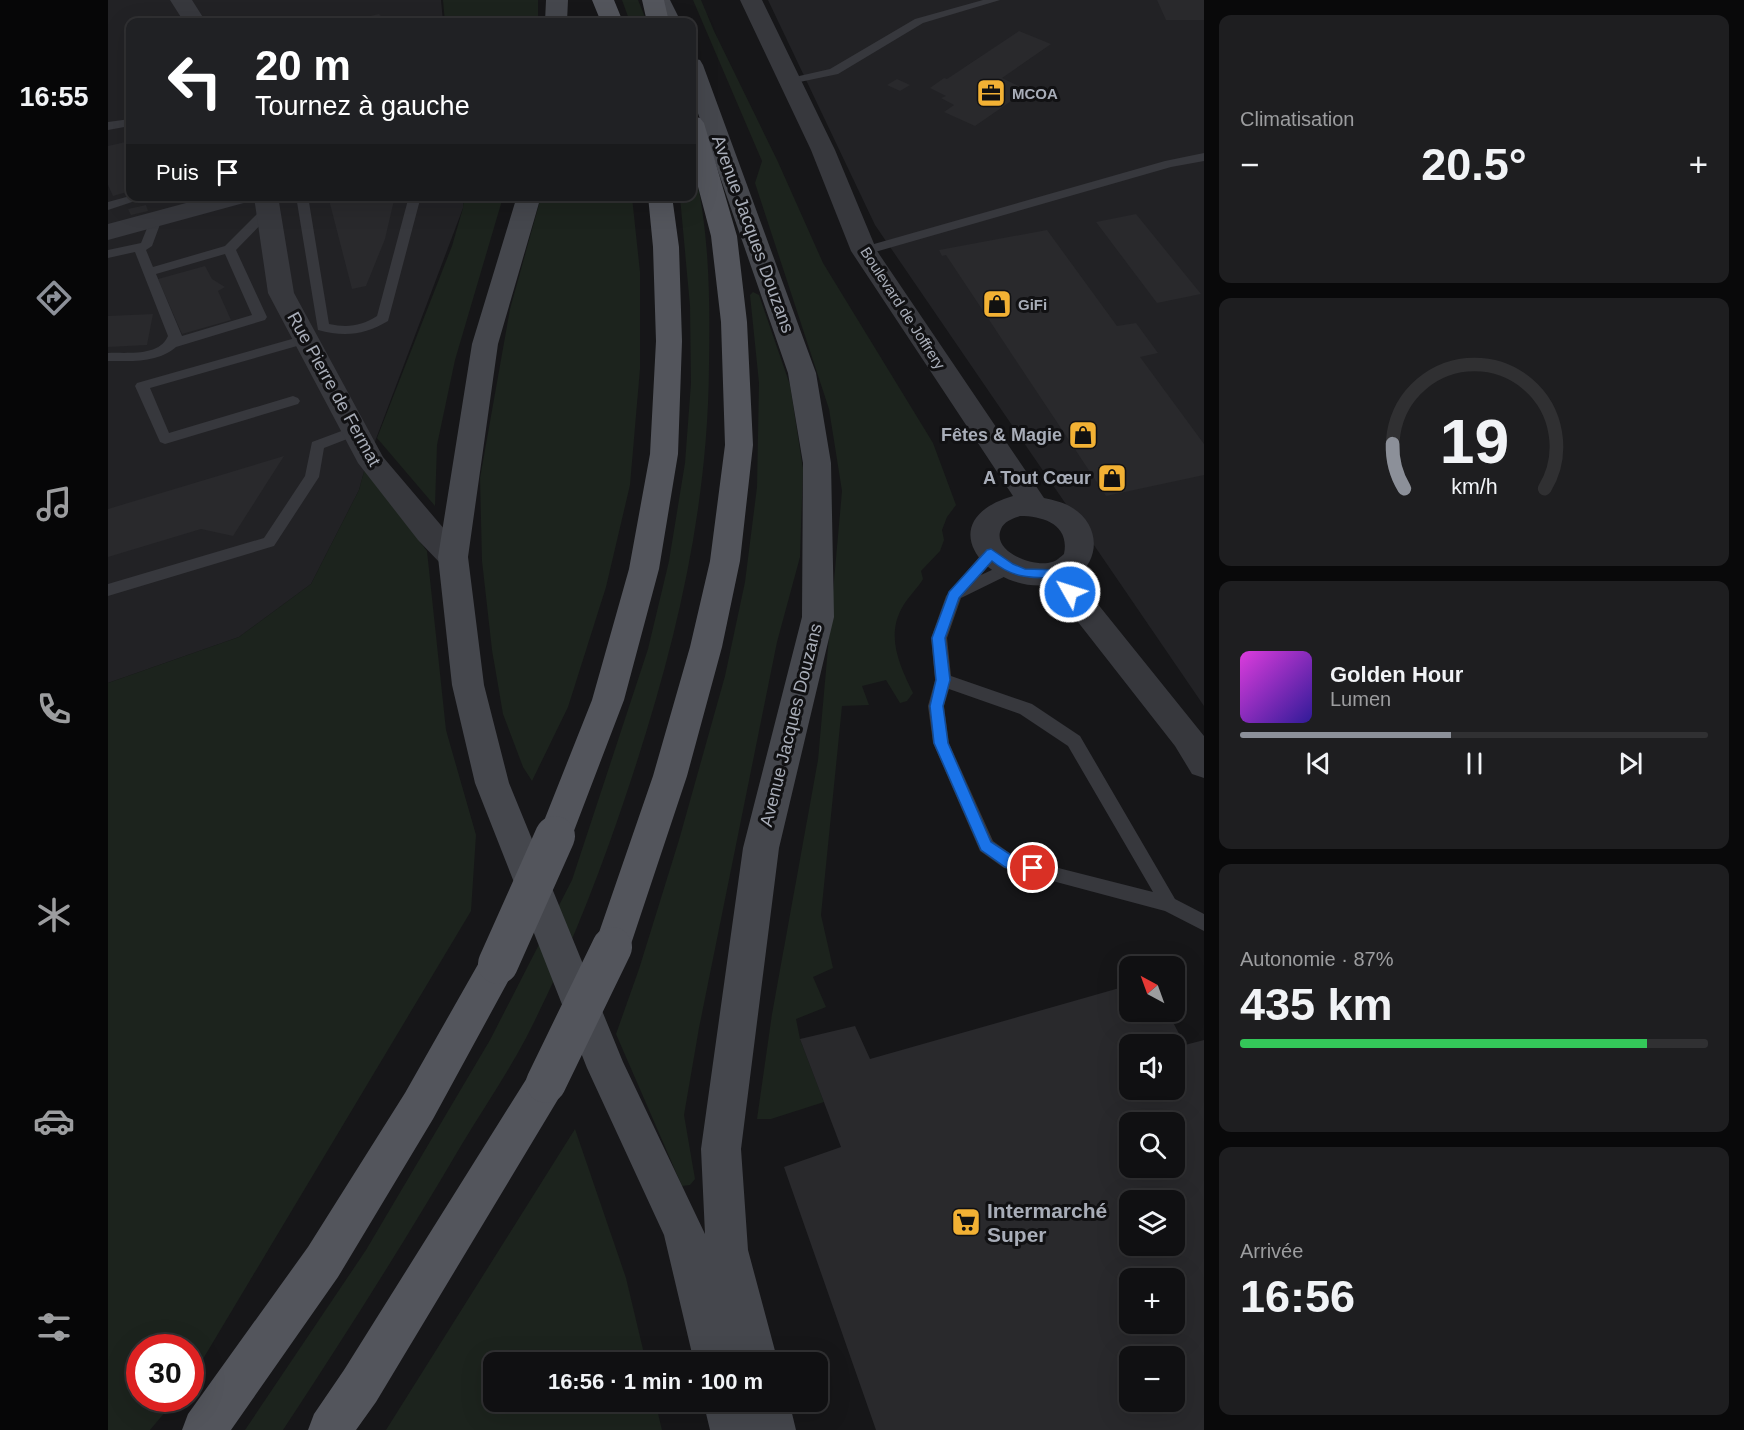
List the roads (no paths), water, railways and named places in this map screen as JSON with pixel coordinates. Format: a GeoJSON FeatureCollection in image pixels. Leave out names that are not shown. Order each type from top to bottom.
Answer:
{"type":"FeatureCollection","features":[{"type":"Feature","properties":{"kind":"main road"},"geometry":{"type":"LineString","coordinates":[[556,18],[557,0]]}},
{"type":"Feature","properties":{"kind":"main road"},"geometry":{"type":"LineString","coordinates":[[603,0],[610,18]]}},
{"type":"Feature","properties":{"kind":"main road"},"geometry":{"type":"LineString","coordinates":[[653,0],[657,18]]}},
{"type":"Feature","properties":{"kind":"main road"},"geometry":{"type":"LineString","coordinates":[[659,0],[668,18]]}},
{"type":"Feature","properties":{"kind":"main road","name":"Avenue Jacques Douzans"},"geometry":{"type":"LineString","coordinates":[[696,76],[802,373],[817,463],[818,617],[761,848],[721,1149],[728,1250],[754,1352]]}},
{"type":"Feature","properties":{"kind":"main road"},"geometry":{"type":"LineString","coordinates":[[330,1430],[360,1386],[546,1083],[612,947],[670,776],[706,647],[725,561],[739,445],[734,322],[724,236],[696,137]]}},
{"type":"Feature","properties":{"kind":"main road"},"geometry":{"type":"LineString","coordinates":[[528,201],[485,344],[453,557],[468,686],[492,783],[606,1068],[684,1232],[714,1352]]}},
{"type":"Feature","properties":{"kind":"main road"},"geometry":{"type":"LineString","coordinates":[[204,1430],[323,1262],[419,1106],[498,964],[555,836],[608,700],[644,569],[664,454],[669,341],[666,247],[661,201]]}},
{"type":"Feature","properties":{"kind":"main road"},"geometry":{"type":"LineString","coordinates":[[728,1412],[732,1430]]}},
{"type":"Feature","properties":{"kind":"main road"},"geometry":{"type":"LineString","coordinates":[[770,1412],[774,1430]]}},
{"type":"Feature","properties":{"kind":"street"},"geometry":{"type":"LineString","coordinates":[[181,0],[192,18]]}},
{"type":"Feature","properties":{"kind":"street","name":"Boulevard de Joffrery"},"geometry":{"type":"LineString","coordinates":[[752,0],[823,150],[864,251],[1034,505]]}},
{"type":"Feature","properties":{"kind":"street"},"geometry":{"type":"LineString","coordinates":[[108,232],[223,201]]}},
{"type":"Feature","properties":{"kind":"street","name":"Rue Pierre de Fermat"},"geometry":{"type":"LineString","coordinates":[[267,203],[281,292],[372,463],[429,532],[453,557]]}},
{"type":"Feature","properties":{"kind":"street"},"geometry":{"type":"LineString","coordinates":[[1017,505],[1034,505],[1064,516],[1075,525],[1081,536],[1082,548],[1078,559],[1069,568],[1056,573],[1024,573],[1000,560],[984,537],[986,526],[992,516],[1003,509],[1017,505]]}},
{"type":"Feature","properties":{"kind":"street"},"geometry":{"type":"LineString","coordinates":[[1056,573],[1187,737],[1204,764]]}},
{"type":"Feature","properties":{"kind":"lane"},"geometry":{"type":"LineString","coordinates":[[790,81],[834,72],[919,21],[995,0]]}},
{"type":"Feature","properties":{"kind":"lane"},"geometry":{"type":"LineString","coordinates":[[108,126],[126,124]]}},
{"type":"Feature","properties":{"kind":"lane"},"geometry":{"type":"LineString","coordinates":[[864,251],[1169,164],[1204,157]]}},
{"type":"Feature","properties":{"kind":"lane"},"geometry":{"type":"LineString","coordinates":[[108,206],[126,201]]}},
{"type":"Feature","properties":{"kind":"lane"},"geometry":{"type":"LineString","coordinates":[[303,201],[323,327],[344,332],[365,330],[383,318],[414,201]]}},
{"type":"Feature","properties":{"kind":"lane"},"geometry":{"type":"LineString","coordinates":[[149,272],[229,249],[267,203]]}},
{"type":"Feature","properties":{"kind":"lane"},"geometry":{"type":"LineString","coordinates":[[108,254],[146,246],[156,219]]}},
{"type":"Feature","properties":{"kind":"lane"},"geometry":{"type":"LineString","coordinates":[[108,357],[156,353],[169,349],[174,343],[175,336],[139,247]]}},
{"type":"Feature","properties":{"kind":"lane"},"geometry":{"type":"LineString","coordinates":[[174,343],[260,317],[229,249]]}},
{"type":"Feature","properties":{"kind":"lane"},"geometry":{"type":"LineString","coordinates":[[293,401],[165,439],[142,386],[306,339]]}},
{"type":"Feature","properties":{"kind":"lane"},"geometry":{"type":"LineString","coordinates":[[108,590],[269,542],[312,477],[317,445],[355,431]]}},
{"type":"Feature","properties":{"kind":"lane"},"geometry":{"type":"LineString","coordinates":[[954,596],[1000,560]]}},
{"type":"Feature","properties":{"kind":"lane"},"geometry":{"type":"LineString","coordinates":[[1000,560],[954,596],[939,638],[943,680],[936,706],[941,743],[986,846],[1010,862],[1169,904],[1204,923]]}},
{"type":"Feature","properties":{"kind":"lane"},"geometry":{"type":"LineString","coordinates":[[943,680],[1026,709],[1074,741],[1169,904]]}},
{"type":"Feature","properties":{"kind":"place","name":"MCOA"},"geometry":{"type":"Point","coordinates":[991,93]}},
{"type":"Feature","properties":{"kind":"place","name":"GiFi"},"geometry":{"type":"Point","coordinates":[997,304]}},
{"type":"Feature","properties":{"kind":"place","name":"Fêtes & Magie"},"geometry":{"type":"Point","coordinates":[1083,435]}},
{"type":"Feature","properties":{"kind":"place","name":"A Tout Cœur"},"geometry":{"type":"Point","coordinates":[1112,478]}},
{"type":"Feature","properties":{"kind":"place","name":"Intermarché Super"},"geometry":{"type":"Point","coordinates":[966,1222]}}]}
